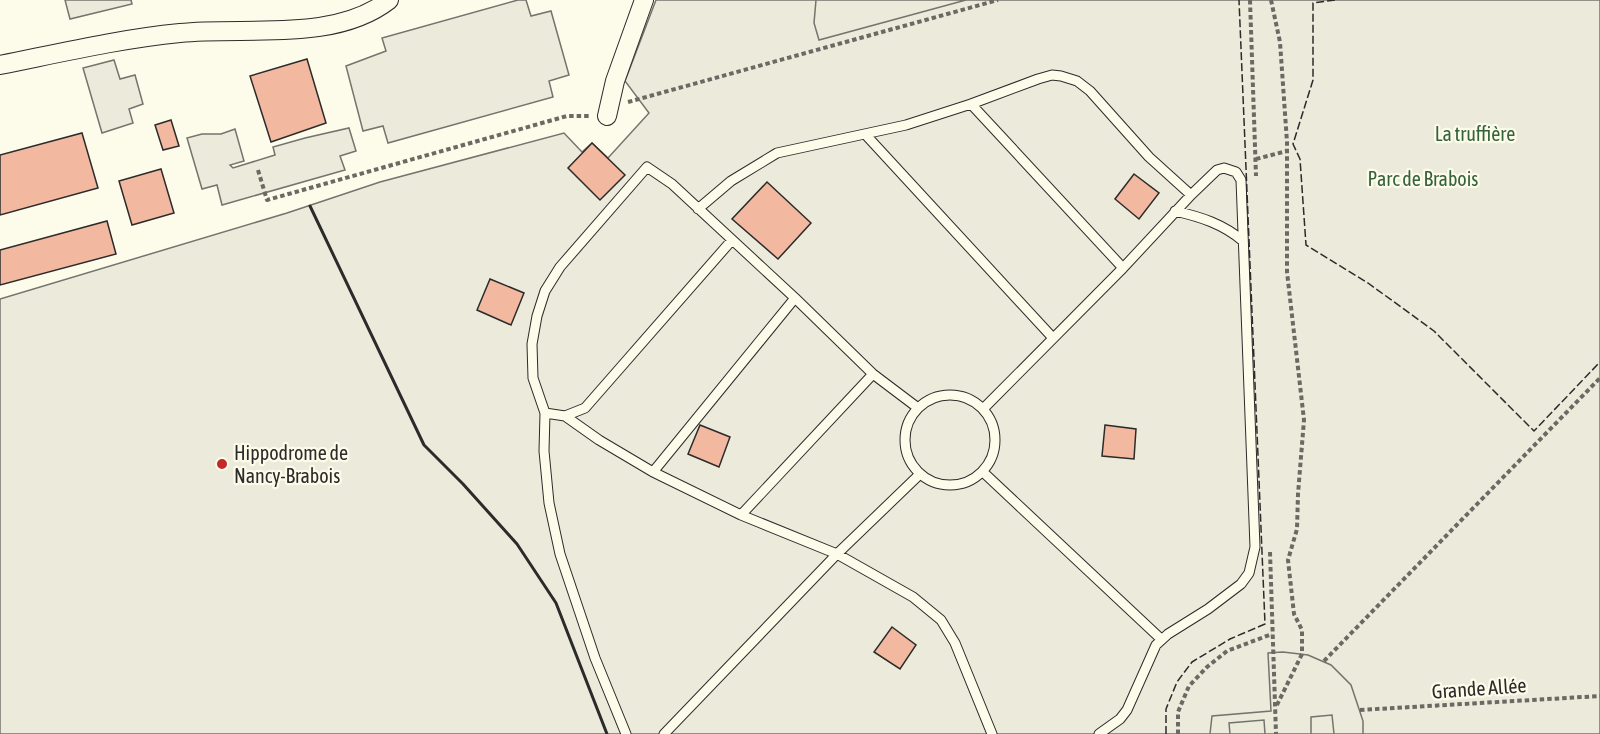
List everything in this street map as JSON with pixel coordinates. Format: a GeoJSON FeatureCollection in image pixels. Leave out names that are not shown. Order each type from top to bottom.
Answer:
{"type":"FeatureCollection","features":[{"type":"Feature","properties":{"kind":"street"},"geometry":{"type":"LineString","coordinates":[[0,65],[86,47],[182,33],[288,30],[332,24],[364,14],[389,0]]}},
{"type":"Feature","properties":{"kind":"street"},"geometry":{"type":"LineString","coordinates":[[607,116],[615,81],[644,0]]}},
{"type":"Feature","properties":{"kind":"lane"},"geometry":{"type":"LineString","coordinates":[[698,209],[731,181],[777,153],[906,125],[971,105],[1052,75],[1077,81],[1090,91],[1149,157],[1191,195]]}},
{"type":"Feature","properties":{"kind":"lane"},"geometry":{"type":"LineString","coordinates":[[971,105],[1123,268]]}},
{"type":"Feature","properties":{"kind":"lane"},"geometry":{"type":"LineString","coordinates":[[865,134],[1053,338]]}},
{"type":"Feature","properties":{"kind":"lane"},"geometry":{"type":"LineString","coordinates":[[626,734],[595,658],[560,554],[549,503],[544,451],[545,413],[533,378],[532,344],[537,315],[545,291],[561,267],[647,167],[672,184],[873,374],[918,408]]}},
{"type":"Feature","properties":{"kind":"lane"},"geometry":{"type":"LineString","coordinates":[[983,409],[1217,170],[1224,168],[1236,172],[1241,180],[1244,241],[1255,546],[1252,564],[1241,584],[1228,596],[1155,645],[1127,710],[1120,719],[1099,734]]}},
{"type":"Feature","properties":{"kind":"lane"},"geometry":{"type":"LineString","coordinates":[[1175,212],[1195,216],[1228,229],[1244,241]]}},
{"type":"Feature","properties":{"kind":"lane"},"geometry":{"type":"LineString","coordinates":[[565,417],[585,408],[732,240]]}},
{"type":"Feature","properties":{"kind":"lane"},"geometry":{"type":"LineString","coordinates":[[653,472],[795,298]]}},
{"type":"Feature","properties":{"kind":"lane"},"geometry":{"type":"LineString","coordinates":[[741,515],[873,374]]}},
{"type":"Feature","properties":{"kind":"lane"},"geometry":{"type":"LineString","coordinates":[[950,394],[973,401],[983,409],[991,420],[995,434],[995,447],[991,460],[972,480],[958,485],[945,486],[931,482],[920,474],[908,460],[904,442],[907,423],[927,400],[950,394]]}},
{"type":"Feature","properties":{"kind":"lane"},"geometry":{"type":"LineString","coordinates":[[545,413],[565,417],[653,472],[741,515],[837,554],[913,597],[941,620],[955,643],[992,734]]}},
{"type":"Feature","properties":{"kind":"lane"},"geometry":{"type":"LineString","coordinates":[[982,472],[1161,639]]}},
{"type":"Feature","properties":{"kind":"lane"},"geometry":{"type":"LineString","coordinates":[[664,734],[837,554],[920,474]]}},
{"type":"Feature","properties":{"kind":"path"},"geometry":{"type":"LineString","coordinates":[[607,116],[631,100],[998,0]]}},
{"type":"Feature","properties":{"kind":"path"},"geometry":{"type":"LineString","coordinates":[[1271,0],[1280,42],[1287,151],[1287,272],[1304,420],[1297,528],[1288,560],[1294,614],[1302,630],[1302,654],[1275,708]]}},
{"type":"Feature","properties":{"kind":"path"},"geometry":{"type":"LineString","coordinates":[[258,170],[267,200],[567,116]]}},
{"type":"Feature","properties":{"kind":"path"},"geometry":{"type":"LineString","coordinates":[[1256,159],[1287,151]]}},
{"type":"Feature","properties":{"kind":"path"},"geometry":{"type":"LineString","coordinates":[[1324,661],[1600,378]]}},
{"type":"Feature","properties":{"kind":"path"},"geometry":{"type":"LineString","coordinates":[[1178,734],[1178,712],[1189,686],[1227,651],[1272,634]]}},
{"type":"Feature","properties":{"kind":"path","name":"Grande Allée"},"geometry":{"type":"LineString","coordinates":[[1360,710],[1600,696]]}},
{"type":"Feature","properties":{"kind":"green space"},"geometry":{"type":"Polygon","coordinates":[[[656,0],[1600,0],[1600,734],[0,734],[0,299],[287,213],[380,182],[564,133],[582,152],[592,143],[608,158],[649,113],[625,81],[656,0]]]}},
{"type":"Feature","properties":{"kind":"shaded area"},"geometry":{"type":"Polygon","coordinates":[[[65,0],[131,0],[132,4],[70,19],[65,0]]]}},
{"type":"Feature","properties":{"kind":"shaded area"},"geometry":{"type":"Polygon","coordinates":[[[518,0],[526,0],[531,16],[551,11],[569,75],[549,81],[553,97],[388,143],[383,126],[363,131],[346,66],[386,51],[382,38],[518,0]]]}},
{"type":"Feature","properties":{"kind":"shaded area"},"geometry":{"type":"Polygon","coordinates":[[[816,0],[966,0],[819,40],[814,23],[816,0]]]}},
{"type":"Feature","properties":{"kind":"shaded area"},"geometry":{"type":"Polygon","coordinates":[[[114,60],[120,79],[135,75],[143,104],[129,109],[133,123],[102,133],[83,68],[114,60]]]}},
{"type":"Feature","properties":{"kind":"shaded area"},"geometry":{"type":"Polygon","coordinates":[[[349,128],[356,151],[340,156],[345,170],[222,205],[217,185],[202,189],[187,138],[202,134],[221,134],[235,129],[244,161],[230,165],[233,168],[275,155],[273,147],[349,128]]]}},
{"type":"Feature","properties":{"kind":"shaded area"},"geometry":{"type":"Polygon","coordinates":[[[1268,653],[1308,655],[1331,665],[1351,685],[1363,721],[1363,734],[1334,734],[1332,715],[1311,717],[1311,734],[1265,734],[1264,720],[1229,723],[1230,734],[1210,734],[1212,716],[1271,711],[1268,653]]]}},
{"type":"Feature","properties":{"kind":"building"},"geometry":{"type":"Polygon","coordinates":[[[307,59],[326,123],[271,142],[250,76],[307,59]]]}},
{"type":"Feature","properties":{"kind":"building"},"geometry":{"type":"Polygon","coordinates":[[[171,120],[179,146],[163,150],[155,125],[171,120]]]}},
{"type":"Feature","properties":{"kind":"building"},"geometry":{"type":"Polygon","coordinates":[[[82,133],[98,188],[0,215],[0,155],[82,133]]]}},
{"type":"Feature","properties":{"kind":"building"},"geometry":{"type":"Polygon","coordinates":[[[592,143],[625,175],[600,200],[568,168],[592,143]]]}},
{"type":"Feature","properties":{"kind":"building"},"geometry":{"type":"Polygon","coordinates":[[[161,169],[174,213],[132,225],[119,181],[161,169]]]}},
{"type":"Feature","properties":{"kind":"building"},"geometry":{"type":"Polygon","coordinates":[[[1134,174],[1159,193],[1139,219],[1115,199],[1134,174]]]}},
{"type":"Feature","properties":{"kind":"building"},"geometry":{"type":"Polygon","coordinates":[[[767,182],[811,223],[778,259],[732,219],[767,182]]]}},
{"type":"Feature","properties":{"kind":"building"},"geometry":{"type":"Polygon","coordinates":[[[107,221],[116,254],[0,285],[0,250],[107,221]]]}},
{"type":"Feature","properties":{"kind":"building"},"geometry":{"type":"Polygon","coordinates":[[[490,279],[524,293],[511,325],[477,310],[490,279]]]}},
{"type":"Feature","properties":{"kind":"building"},"geometry":{"type":"Polygon","coordinates":[[[700,425],[730,437],[719,467],[688,454],[700,425]]]}},
{"type":"Feature","properties":{"kind":"building"},"geometry":{"type":"Polygon","coordinates":[[[1105,425],[1136,429],[1134,459],[1102,456],[1105,425]]]}},
{"type":"Feature","properties":{"kind":"building"},"geometry":{"type":"Polygon","coordinates":[[[892,627],[916,645],[900,669],[874,652],[892,627]]]}},
{"type":"Feature","properties":{"kind":"fence"},"geometry":{"type":"LineString","coordinates":[[1166,734],[1166,709],[1177,682],[1192,662],[1230,639],[1265,624],[1239,0]]}},
{"type":"Feature","properties":{"kind":"fence"},"geometry":{"type":"LineString","coordinates":[[1335,0],[1313,3],[1313,80],[1293,144],[1300,159],[1306,245],[1368,283],[1434,331],[1534,431],[1600,362]]}},
{"type":"Feature","properties":{"kind":"wall"},"geometry":{"type":"LineString","coordinates":[[310,206],[424,445],[517,544],[556,603],[607,734]]}},
{"type":"Feature","properties":{"kind":"place","name":"Hippodrome de Nancy-Brabois"},"geometry":{"type":"Point","coordinates":[222,464]}},
{"type":"Feature","properties":{"kind":"park label","name":"La truffière"},"geometry":{"type":"Point","coordinates":[1475,133]}},
{"type":"Feature","properties":{"kind":"park label","name":"Parc de Brabois"},"geometry":{"type":"Point","coordinates":[1423,178]}}]}
